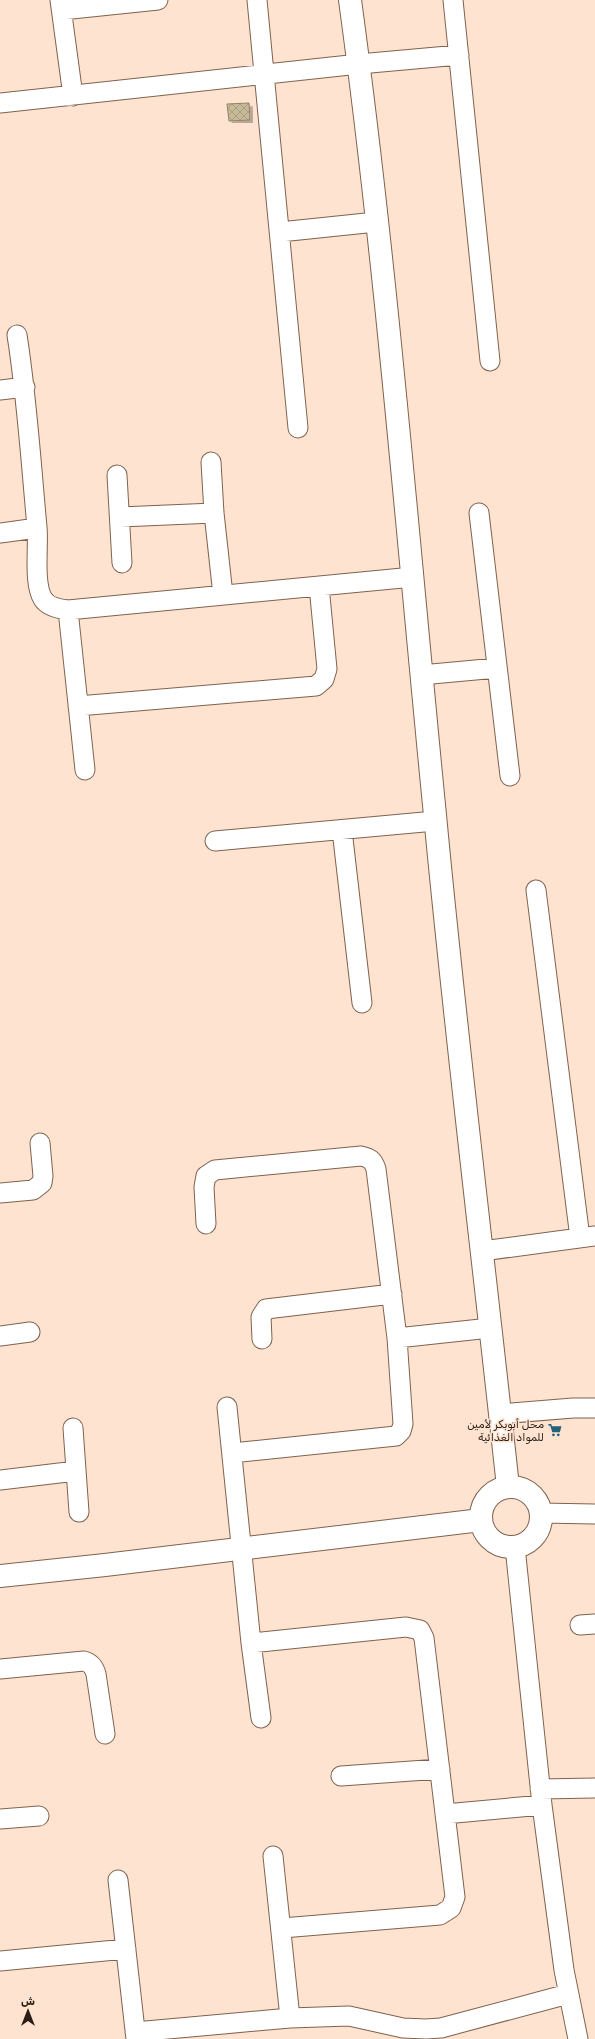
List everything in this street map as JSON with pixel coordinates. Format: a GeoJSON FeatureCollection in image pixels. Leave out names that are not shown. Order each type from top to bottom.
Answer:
{"type":"FeatureCollection","features":[{"type":"Feature","properties":{"kind":"main road"},"geometry":{"type":"LineString","coordinates":[[350,0],[359,64],[376,222],[413,577],[435,821],[508,1488]]}},
{"type":"Feature","properties":{"kind":"main road"},"geometry":{"type":"LineString","coordinates":[[508,1488],[525,1491],[538,1504],[540,1513],[540,1521],[534,1535],[529,1541],[515,1547],[496,1543],[488,1537],[483,1529],[481,1520],[482,1510],[491,1495],[508,1488]]}},
{"type":"Feature","properties":{"kind":"main road"},"geometry":{"type":"LineString","coordinates":[[0,1576],[481,1520]]}},
{"type":"Feature","properties":{"kind":"street"},"geometry":{"type":"LineString","coordinates":[[73,96],[61,5],[158,0]]}},
{"type":"Feature","properties":{"kind":"street"},"geometry":{"type":"LineString","coordinates":[[257,0],[298,428]]}},
{"type":"Feature","properties":{"kind":"street"},"geometry":{"type":"LineString","coordinates":[[454,0],[490,361]]}},
{"type":"Feature","properties":{"kind":"street"},"geometry":{"type":"LineString","coordinates":[[0,103],[359,64],[459,55]]}},
{"type":"Feature","properties":{"kind":"street"},"geometry":{"type":"LineString","coordinates":[[280,232],[376,222]]}},
{"type":"Feature","properties":{"kind":"street"},"geometry":{"type":"LineString","coordinates":[[17,335],[25,387],[37,528],[39,586],[44,600],[56,608],[68,610],[413,577]]}},
{"type":"Feature","properties":{"kind":"street"},"geometry":{"type":"LineString","coordinates":[[0,390],[25,387]]}},
{"type":"Feature","properties":{"kind":"street"},"geometry":{"type":"LineString","coordinates":[[211,462],[214,514],[223,595]]}},
{"type":"Feature","properties":{"kind":"street"},"geometry":{"type":"LineString","coordinates":[[117,475],[122,563]]}},
{"type":"Feature","properties":{"kind":"street"},"geometry":{"type":"LineString","coordinates":[[479,513],[510,776]]}},
{"type":"Feature","properties":{"kind":"street"},"geometry":{"type":"LineString","coordinates":[[120,517],[214,514]]}},
{"type":"Feature","properties":{"kind":"street"},"geometry":{"type":"LineString","coordinates":[[0,533],[37,528]]}},
{"type":"Feature","properties":{"kind":"street"},"geometry":{"type":"LineString","coordinates":[[78,706],[316,686],[324,679],[327,669],[319,586]]}},
{"type":"Feature","properties":{"kind":"street"},"geometry":{"type":"LineString","coordinates":[[68,610],[85,770]]}},
{"type":"Feature","properties":{"kind":"street"},"geometry":{"type":"LineString","coordinates":[[421,675],[497,668]]}},
{"type":"Feature","properties":{"kind":"street"},"geometry":{"type":"LineString","coordinates":[[215,841],[435,821]]}},
{"type":"Feature","properties":{"kind":"street"},"geometry":{"type":"LineString","coordinates":[[342,830],[362,1003]]}},
{"type":"Feature","properties":{"kind":"street"},"geometry":{"type":"LineString","coordinates":[[482,1251],[588,1237],[536,890]]}},
{"type":"Feature","properties":{"kind":"street"},"geometry":{"type":"LineString","coordinates":[[0,1193],[33,1190],[42,1184],[43,1176],[40,1143]]}},
{"type":"Feature","properties":{"kind":"street"},"geometry":{"type":"LineString","coordinates":[[206,1224],[204,1187],[206,1176],[215,1170],[361,1156],[368,1157],[373,1161],[376,1169],[397,1338],[404,1424],[401,1431],[396,1436],[232,1453]]}},
{"type":"Feature","properties":{"kind":"street"},"geometry":{"type":"LineString","coordinates":[[262,1339],[261,1317],[266,1309],[392,1294]]}},
{"type":"Feature","properties":{"kind":"street"},"geometry":{"type":"LineString","coordinates":[[397,1338],[490,1328]]}},
{"type":"Feature","properties":{"kind":"street"},"geometry":{"type":"LineString","coordinates":[[0,1336],[30,1332]]}},
{"type":"Feature","properties":{"kind":"street"},"geometry":{"type":"LineString","coordinates":[[227,1407],[251,1643],[261,1718]]}},
{"type":"Feature","properties":{"kind":"street"},"geometry":{"type":"LineString","coordinates":[[500,1414],[573,1408],[595,1408]]}},
{"type":"Feature","properties":{"kind":"street"},"geometry":{"type":"LineString","coordinates":[[73,1428],[78,1512]]}},
{"type":"Feature","properties":{"kind":"street"},"geometry":{"type":"LineString","coordinates":[[0,1480],[76,1471]]}},
{"type":"Feature","properties":{"kind":"street"},"geometry":{"type":"LineString","coordinates":[[540,1513],[595,1514]]}},
{"type":"Feature","properties":{"kind":"street"},"geometry":{"type":"LineString","coordinates":[[515,1547],[541,1797],[568,1994],[578,2039]]}},
{"type":"Feature","properties":{"kind":"street"},"geometry":{"type":"LineString","coordinates":[[251,1643],[406,1627],[420,1630],[424,1638],[455,1897],[451,1908],[440,1915],[282,1928]]}},
{"type":"Feature","properties":{"kind":"street"},"geometry":{"type":"LineString","coordinates":[[0,1669],[84,1661],[90,1663],[96,1674],[105,1734]]}},
{"type":"Feature","properties":{"kind":"street"},"geometry":{"type":"LineString","coordinates":[[341,1776],[440,1769]]}},
{"type":"Feature","properties":{"kind":"street"},"geometry":{"type":"LineString","coordinates":[[445,1814],[595,1788]]}},
{"type":"Feature","properties":{"kind":"street"},"geometry":{"type":"LineString","coordinates":[[0,1819],[39,1816]]}},
{"type":"Feature","properties":{"kind":"street"},"geometry":{"type":"LineString","coordinates":[[273,1856],[282,1928],[290,2018]]}},
{"type":"Feature","properties":{"kind":"street"},"geometry":{"type":"LineString","coordinates":[[118,1880],[136,2035],[211,2032],[290,2018],[349,2016],[403,2028],[426,2030],[441,2028],[568,1994]]}},
{"type":"Feature","properties":{"kind":"street"},"geometry":{"type":"LineString","coordinates":[[0,1960],[126,1949]]}},
{"type":"Feature","properties":{"kind":"building"},"geometry":{"type":"Polygon","coordinates":[[[249,103],[250,120],[229,121],[227,104],[249,103]]]}},
{"type":"Feature","properties":{"kind":"place","name":"محل أبوبكر لأمين للمواد الغذائية"},"geometry":{"type":"Point","coordinates":[555,1430]}}]}
